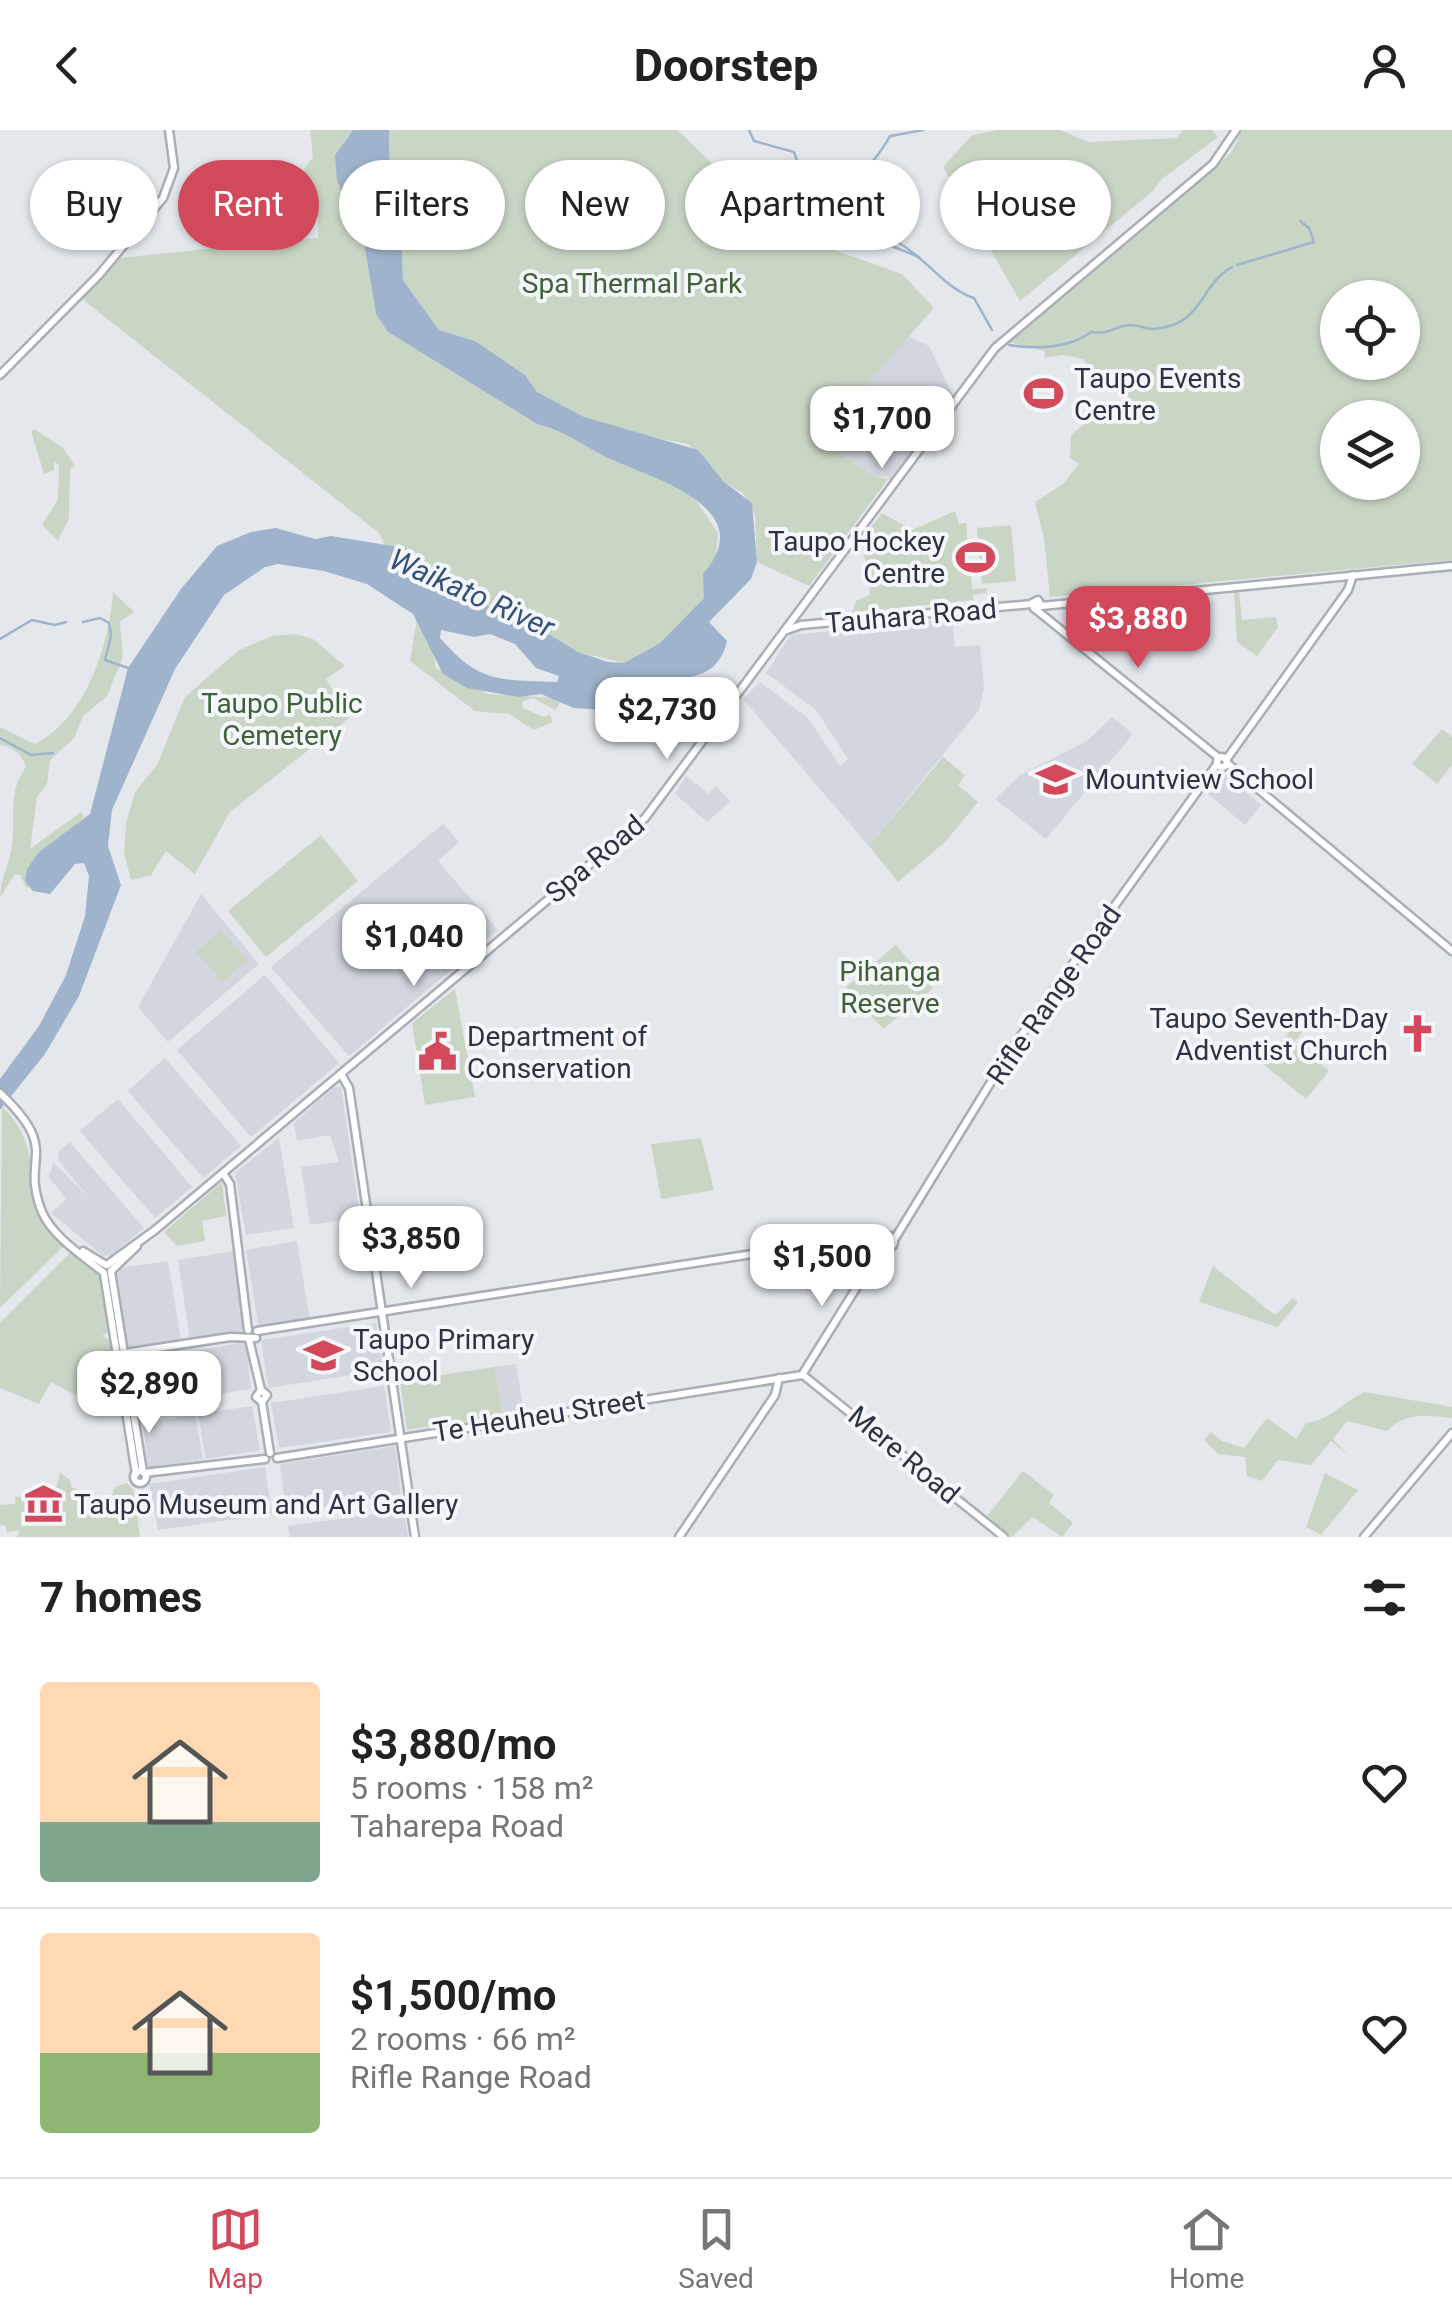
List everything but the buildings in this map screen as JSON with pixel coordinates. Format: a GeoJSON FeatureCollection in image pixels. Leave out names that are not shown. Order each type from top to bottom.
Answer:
{"type":"FeatureCollection","features":[{"type":"Feature","properties":{"kind":"street"},"geometry":{"type":"LineString","coordinates":[[0,375],[100,276],[164,198],[174,168],[169,130]]}},
{"type":"Feature","properties":{"kind":"street","name":"Spa Road"},"geometry":{"type":"LineString","coordinates":[[107,1270],[646,818],[982,366],[1026,318],[1213,164],[1236,130]]}},
{"type":"Feature","properties":{"kind":"street","name":"Tauhara Road"},"geometry":{"type":"LineString","coordinates":[[801,625],[1452,566]]}},
{"type":"Feature","properties":{"kind":"street","name":"Rifle Range Road"},"geometry":{"type":"LineString","coordinates":[[802,1375],[1010,1051],[1348,590],[1353,575]]}},
{"type":"Feature","properties":{"kind":"street"},"geometry":{"type":"LineString","coordinates":[[1037,606],[1047,619],[1452,951]]}},
{"type":"Feature","properties":{"kind":"street"},"geometry":{"type":"LineString","coordinates":[[786,631],[801,625],[802,608]]}},
{"type":"Feature","properties":{"kind":"street"},"geometry":{"type":"LineString","coordinates":[[341,1074],[349,1086],[415,1537]]}},
{"type":"Feature","properties":{"kind":"street"},"geometry":{"type":"LineString","coordinates":[[0,1096],[34,1132],[41,1209],[53,1230],[107,1270],[122,1353],[863,1237],[886,1242]]}},
{"type":"Feature","properties":{"kind":"street"},"geometry":{"type":"LineString","coordinates":[[224,1173],[230,1184],[252,1334],[260,1390],[256,1396],[262,1402],[271,1456]]}},
{"type":"Feature","properties":{"kind":"street","name":"Te Heuheu Street"},"geometry":{"type":"LineString","coordinates":[[122,1353],[142,1475],[400,1439],[802,1375]]}},
{"type":"Feature","properties":{"kind":"street","name":"Mere Road"},"geometry":{"type":"LineString","coordinates":[[802,1375],[1004,1537]]}},
{"type":"Feature","properties":{"kind":"street"},"geometry":{"type":"LineString","coordinates":[[679,1537],[775,1395],[779,1378]]}},
{"type":"Feature","properties":{"kind":"street"},"geometry":{"type":"LineString","coordinates":[[1364,1537],[1452,1433]]}},
{"type":"Feature","properties":{"kind":"shaded area"},"geometry":{"type":"Polygon","coordinates":[[[908,336],[929,346],[953,395],[891,482],[887,476],[874,477],[835,450],[826,430],[908,336]]]}},
{"type":"Feature","properties":{"kind":"shaded area"},"geometry":{"type":"Polygon","coordinates":[[[952,619],[955,647],[980,645],[984,688],[979,710],[869,846],[743,699],[760,682],[808,718],[840,766],[848,759],[816,710],[766,673],[791,635],[952,619]]]}},
{"type":"Feature","properties":{"kind":"shaded area","name":"Mountview School"},"geometry":{"type":"Polygon","coordinates":[[[1112,717],[1133,734],[1046,839],[995,799],[1020,775],[1087,741],[1112,717]]]}},
{"type":"Feature","properties":{"kind":"shaded area"},"geometry":{"type":"Polygon","coordinates":[[[1223,772],[1261,805],[1245,825],[1207,793],[1223,772]]]}},
{"type":"Feature","properties":{"kind":"shaded area"},"geometry":{"type":"Polygon","coordinates":[[[686,776],[709,794],[716,786],[730,801],[707,822],[675,794],[686,776]]]}},
{"type":"Feature","properties":{"kind":"shaded area"},"geometry":{"type":"Polygon","coordinates":[[[443,824],[459,842],[438,861],[498,930],[349,1056],[271,967],[443,824]]]}},
{"type":"Feature","properties":{"kind":"shaded area"},"geometry":{"type":"Polygon","coordinates":[[[201,894],[259,964],[168,1042],[138,1007],[201,894]]]}},
{"type":"Feature","properties":{"kind":"shaded area"},"geometry":{"type":"Polygon","coordinates":[[[265,975],[339,1063],[251,1137],[177,1050],[265,975]]]}},
{"type":"Feature","properties":{"kind":"shaded area"},"geometry":{"type":"Polygon","coordinates":[[[165,1058],[241,1146],[203,1178],[128,1091],[165,1058]]]}},
{"type":"Feature","properties":{"kind":"shaded area"},"geometry":{"type":"Polygon","coordinates":[[[334,1087],[341,1087],[360,1217],[310,1225],[301,1167],[339,1162],[330,1135],[297,1141],[294,1123],[334,1087]]]}},
{"type":"Feature","properties":{"kind":"shaded area"},"geometry":{"type":"Polygon","coordinates":[[[118,1099],[192,1187],[155,1218],[80,1131],[118,1099]]]}},
{"type":"Feature","properties":{"kind":"shaded area"},"geometry":{"type":"Polygon","coordinates":[[[279,1138],[294,1228],[246,1235],[235,1173],[279,1138]]]}},
{"type":"Feature","properties":{"kind":"shaded area"},"geometry":{"type":"Polygon","coordinates":[[[70,1142],[144,1228],[112,1255],[103,1256],[51,1213],[66,1199],[49,1177],[53,1162],[89,1198],[58,1160],[59,1151],[70,1142]]]}},
{"type":"Feature","properties":{"kind":"shaded area"},"geometry":{"type":"Polygon","coordinates":[[[297,1241],[310,1321],[259,1328],[246,1250],[297,1241]]]}},
{"type":"Feature","properties":{"kind":"shaded area"},"geometry":{"type":"Polygon","coordinates":[[[234,1251],[246,1331],[190,1340],[178,1260],[234,1251]]]}},
{"type":"Feature","properties":{"kind":"shaded area"},"geometry":{"type":"Polygon","coordinates":[[[168,1261],[181,1340],[127,1348],[115,1275],[120,1268],[168,1261]]]}},
{"type":"Feature","properties":{"kind":"shaded area","name":"Taupo Primary School"},"geometry":{"type":"Polygon","coordinates":[[[376,1323],[384,1370],[268,1388],[261,1340],[376,1323]]]}},
{"type":"Feature","properties":{"kind":"shaded area"},"geometry":{"type":"Polygon","coordinates":[[[246,1342],[251,1389],[139,1406],[135,1361],[246,1342]]]}},
{"type":"Feature","properties":{"kind":"shaded area"},"geometry":{"type":"Polygon","coordinates":[[[516,1364],[524,1412],[502,1416],[495,1367],[516,1364]]]}},
{"type":"Feature","properties":{"kind":"shaded area"},"geometry":{"type":"Polygon","coordinates":[[[384,1386],[391,1432],[279,1448],[271,1403],[384,1386]]]}},
{"type":"Feature","properties":{"kind":"shaded area"},"geometry":{"type":"Polygon","coordinates":[[[252,1406],[260,1450],[206,1459],[198,1414],[252,1406]]]}},
{"type":"Feature","properties":{"kind":"shaded area"},"geometry":{"type":"Polygon","coordinates":[[[195,1415],[203,1459],[148,1469],[143,1423],[195,1415]]]}},
{"type":"Feature","properties":{"kind":"shaded area"},"geometry":{"type":"Polygon","coordinates":[[[395,1446],[401,1494],[286,1513],[280,1464],[395,1446]]]}},
{"type":"Feature","properties":{"kind":"shaded area"},"geometry":{"type":"Polygon","coordinates":[[[265,1467],[272,1514],[158,1530],[149,1484],[265,1467]]]}},
{"type":"Feature","properties":{"kind":"shaded area"},"geometry":{"type":"Polygon","coordinates":[[[404,1510],[408,1537],[290,1537],[288,1526],[404,1510]]]}},
{"type":"Feature","properties":{"kind":"green space"},"geometry":{"type":"Polygon","coordinates":[[[310,130],[353,130],[344,141],[344,160],[339,160],[339,250],[365,250],[376,314],[388,332],[539,425],[562,430],[618,463],[662,477],[691,493],[718,533],[716,559],[704,598],[660,643],[624,663],[578,652],[542,630],[507,619],[405,548],[385,546],[379,533],[82,299],[117,258],[197,250],[319,250],[319,160],[311,160],[310,130]]]}},
{"type":"Feature","properties":{"kind":"green space","name":"Spa Thermal Park"},"geometry":{"type":"Polygon","coordinates":[[[389,130],[677,130],[709,160],[685,160],[685,250],[834,250],[902,274],[934,308],[827,429],[844,440],[836,451],[873,476],[888,479],[809,586],[757,562],[755,515],[744,494],[724,482],[688,444],[634,434],[584,417],[536,392],[525,375],[475,341],[439,330],[403,280],[402,250],[505,250],[505,160],[389,160],[389,130]]]}},
{"type":"Feature","properties":{"kind":"green space"},"geometry":{"type":"Polygon","coordinates":[[[998,130],[1060,130],[1088,142],[1177,138],[1183,130],[1212,130],[1218,137],[1162,179],[1111,226],[1111,160],[949,160],[972,135],[998,130]]]}},
{"type":"Feature","properties":{"kind":"green space"},"geometry":{"type":"Polygon","coordinates":[[[1242,130],[1452,130],[1452,560],[1050,597],[1044,538],[1035,502],[1063,484],[1079,464],[1070,458],[1071,435],[1128,396],[1125,384],[1094,376],[1083,359],[1063,355],[1044,358],[1045,351],[1008,342],[1231,153],[1242,130]]]}},
{"type":"Feature","properties":{"kind":"green space"},"geometry":{"type":"Polygon","coordinates":[[[991,250],[1082,250],[1020,301],[991,250]]]}},
{"type":"Feature","properties":{"kind":"green space"},"geometry":{"type":"Polygon","coordinates":[[[34,429],[63,448],[75,466],[70,469],[69,518],[58,541],[42,524],[58,500],[59,465],[54,461],[54,470],[44,474],[31,431],[34,429]]]}},
{"type":"Feature","properties":{"kind":"green space"},"geometry":{"type":"Polygon","coordinates":[[[955,511],[959,524],[966,523],[972,589],[987,588],[987,593],[973,595],[973,600],[852,613],[856,601],[870,595],[862,539],[882,513],[912,530],[955,511]]]}},
{"type":"Feature","properties":{"kind":"green space"},"geometry":{"type":"Polygon","coordinates":[[[1011,525],[1016,581],[982,584],[977,528],[1011,525]]]}},
{"type":"Feature","properties":{"kind":"green space"},"geometry":{"type":"Polygon","coordinates":[[[113,592],[134,612],[120,622],[123,657],[107,696],[83,716],[74,738],[50,760],[47,784],[37,797],[30,849],[81,812],[84,817],[39,858],[34,882],[27,888],[20,875],[14,875],[0,898],[12,845],[14,795],[26,767],[17,752],[0,745],[0,727],[35,744],[68,717],[100,657],[113,592]]]}},
{"type":"Feature","properties":{"kind":"green space"},"geometry":{"type":"Polygon","coordinates":[[[1234,592],[1239,592],[1242,620],[1276,617],[1278,627],[1257,656],[1237,642],[1234,592]]]}},
{"type":"Feature","properties":{"kind":"green space"},"geometry":{"type":"Polygon","coordinates":[[[417,619],[430,637],[436,668],[488,694],[555,698],[560,703],[555,710],[533,698],[522,702],[523,708],[543,717],[550,715],[553,722],[534,730],[509,714],[475,711],[410,661],[417,619]]]}},
{"type":"Feature","properties":{"kind":"green space","name":"Taupo Public Cemetery"},"geometry":{"type":"Polygon","coordinates":[[[296,634],[313,639],[345,666],[326,679],[349,718],[230,812],[195,874],[166,851],[151,875],[131,880],[124,853],[126,823],[135,792],[157,765],[185,697],[239,650],[272,636],[296,634]]]}},
{"type":"Feature","properties":{"kind":"green space"},"geometry":{"type":"Polygon","coordinates":[[[1442,729],[1452,737],[1452,765],[1437,784],[1412,764],[1442,729]]]}},
{"type":"Feature","properties":{"kind":"green space"},"geometry":{"type":"Polygon","coordinates":[[[943,757],[965,775],[958,785],[978,802],[946,841],[898,882],[869,846],[943,757]]]}},
{"type":"Feature","properties":{"kind":"green space"},"geometry":{"type":"Polygon","coordinates":[[[321,835],[358,881],[266,957],[228,911],[321,835]]]}},
{"type":"Feature","properties":{"kind":"green space"},"geometry":{"type":"Polygon","coordinates":[[[221,930],[247,960],[223,982],[196,952],[221,930]]]}},
{"type":"Feature","properties":{"kind":"green space","name":"Pihanga Reserve"},"geometry":{"type":"Polygon","coordinates":[[[896,945],[933,988],[883,1029],[846,987],[896,945]]]}},
{"type":"Feature","properties":{"kind":"green space"},"geometry":{"type":"Polygon","coordinates":[[[455,989],[475,1097],[425,1105],[412,1023],[455,989]]]}},
{"type":"Feature","properties":{"kind":"green space"},"geometry":{"type":"Polygon","coordinates":[[[1304,1013],[1312,1020],[1294,1043],[1329,1071],[1306,1099],[1263,1064],[1304,1013]]]}},
{"type":"Feature","properties":{"kind":"green space"},"geometry":{"type":"Polygon","coordinates":[[[2,1107],[25,1141],[41,1211],[64,1246],[0,1308],[2,1107]]]}},
{"type":"Feature","properties":{"kind":"green space"},"geometry":{"type":"Polygon","coordinates":[[[701,1138],[714,1190],[661,1199],[651,1144],[701,1138]]]}},
{"type":"Feature","properties":{"kind":"green space"},"geometry":{"type":"Polygon","coordinates":[[[222,1182],[226,1216],[202,1221],[205,1241],[177,1246],[164,1232],[222,1182]]]}},
{"type":"Feature","properties":{"kind":"green space"},"geometry":{"type":"Polygon","coordinates":[[[71,1252],[105,1281],[101,1289],[109,1331],[102,1336],[110,1340],[119,1397],[99,1408],[51,1382],[39,1404],[0,1388],[0,1323],[71,1252]]]}},
{"type":"Feature","properties":{"kind":"green space"},"geometry":{"type":"Polygon","coordinates":[[[1213,1266],[1275,1315],[1293,1298],[1298,1302],[1278,1327],[1199,1302],[1213,1266]]]}},
{"type":"Feature","properties":{"kind":"green space"},"geometry":{"type":"Polygon","coordinates":[[[495,1367],[502,1416],[407,1430],[400,1381],[495,1367]]]}},
{"type":"Feature","properties":{"kind":"green space"},"geometry":{"type":"Polygon","coordinates":[[[1365,1392],[1452,1407],[1452,1418],[1409,1418],[1387,1431],[1347,1421],[1333,1439],[1348,1455],[1331,1441],[1311,1465],[1278,1460],[1262,1481],[1247,1476],[1245,1457],[1218,1454],[1204,1440],[1211,1432],[1222,1441],[1244,1448],[1267,1418],[1296,1439],[1306,1423],[1323,1418],[1365,1392]]]}},
{"type":"Feature","properties":{"kind":"green space"},"geometry":{"type":"Polygon","coordinates":[[[1023,1471],[1054,1495],[1049,1503],[1073,1523],[1062,1537],[1033,1517],[1012,1537],[987,1516],[1023,1471]]]}},
{"type":"Feature","properties":{"kind":"green space"},"geometry":{"type":"Polygon","coordinates":[[[60,1473],[70,1480],[71,1487],[88,1494],[89,1504],[110,1501],[115,1487],[127,1483],[134,1491],[140,1537],[17,1537],[20,1530],[6,1532],[6,1526],[0,1525],[0,1505],[15,1504],[15,1497],[35,1496],[29,1501],[30,1508],[59,1510],[56,1492],[49,1493],[56,1489],[60,1473]]]}},
{"type":"Feature","properties":{"kind":"green space"},"geometry":{"type":"Polygon","coordinates":[[[1325,1473],[1358,1490],[1321,1535],[1306,1527],[1325,1473]]]}},
{"type":"Feature","properties":{"kind":"water"},"geometry":{"type":"Polygon","coordinates":[[[353,130],[389,130],[389,160],[339,160],[339,186],[335,155],[353,130]]]}},
{"type":"Feature","properties":{"kind":"water"},"geometry":{"type":"Polygon","coordinates":[[[365,250],[402,250],[403,280],[439,330],[475,341],[525,375],[537,392],[584,417],[698,450],[724,482],[752,503],[757,562],[751,579],[709,622],[727,641],[723,653],[703,673],[662,680],[638,712],[574,708],[541,694],[519,697],[467,688],[443,674],[413,614],[367,584],[324,571],[278,564],[265,567],[224,595],[175,669],[112,810],[108,846],[121,885],[79,996],[45,1054],[0,1110],[0,1079],[39,1026],[66,975],[85,916],[89,876],[84,863],[75,864],[50,894],[33,891],[25,881],[27,869],[39,852],[90,814],[128,668],[181,589],[217,546],[251,532],[276,528],[315,539],[331,536],[405,548],[507,619],[542,630],[578,652],[608,662],[624,663],[660,643],[704,598],[703,574],[717,552],[720,532],[712,515],[697,501],[678,488],[539,425],[388,332],[376,314],[365,250]],[[441,630],[440,638],[480,672],[506,679],[557,682],[559,676],[536,668],[515,644],[490,634],[474,637],[441,630]]]}},
{"type":"Feature","properties":{"kind":"waterway"},"geometry":{"type":"LineString","coordinates":[[749,130],[754,141],[794,152],[797,160]]}},
{"type":"Feature","properties":{"kind":"waterway"},"geometry":{"type":"LineString","coordinates":[[891,136],[923,130]]}},
{"type":"Feature","properties":{"kind":"waterway"},"geometry":{"type":"LineString","coordinates":[[890,136],[852,191],[846,213],[909,250],[954,287],[974,298],[992,330]]}},
{"type":"Feature","properties":{"kind":"waterway"},"geometry":{"type":"LineString","coordinates":[[1237,265],[1314,242],[1309,228],[1300,221]]}},
{"type":"Feature","properties":{"kind":"waterway"},"geometry":{"type":"LineString","coordinates":[[902,250],[919,257]]}},
{"type":"Feature","properties":{"kind":"waterway"},"geometry":{"type":"LineString","coordinates":[[1009,345],[1052,346],[1091,332],[1124,326],[1170,326],[1192,313],[1213,284],[1232,267]]}},
{"type":"Feature","properties":{"kind":"waterway"},"geometry":{"type":"LineString","coordinates":[[83,622],[100,618],[109,623],[111,636],[105,660],[128,668]]}},
{"type":"Feature","properties":{"kind":"waterway"},"geometry":{"type":"LineString","coordinates":[[0,639],[32,620],[55,625],[66,622]]}},
{"type":"Feature","properties":{"kind":"waterway"},"geometry":{"type":"LineString","coordinates":[[0,738],[31,755],[53,753]]}},
{"type":"Feature","properties":{"kind":"place","name":"Taupo Events Centre"},"geometry":{"type":"Point","coordinates":[1044,394]}},
{"type":"Feature","properties":{"kind":"place","name":"Taupo Hockey Centre"},"geometry":{"type":"Point","coordinates":[975,557]}},
{"type":"Feature","properties":{"kind":"place","name":"Mountview School"},"geometry":{"type":"Point","coordinates":[1055,779]}},
{"type":"Feature","properties":{"kind":"place","name":"Taupo Seventh-Day Adventist Church"},"geometry":{"type":"Point","coordinates":[1418,1034]}},
{"type":"Feature","properties":{"kind":"place","name":"Department of Conservation"},"geometry":{"type":"Point","coordinates":[437,1052]}},
{"type":"Feature","properties":{"kind":"place","name":"Taupo Primary School"},"geometry":{"type":"Point","coordinates":[323,1355]}},
{"type":"Feature","properties":{"kind":"place","name":"Taupō Museum and Art Gallery"},"geometry":{"type":"Point","coordinates":[44,1504]}},
{"type":"Feature","properties":{"kind":"water label","name":"Waikato River"},"geometry":{"type":"Point","coordinates":[472,593]}}]}
